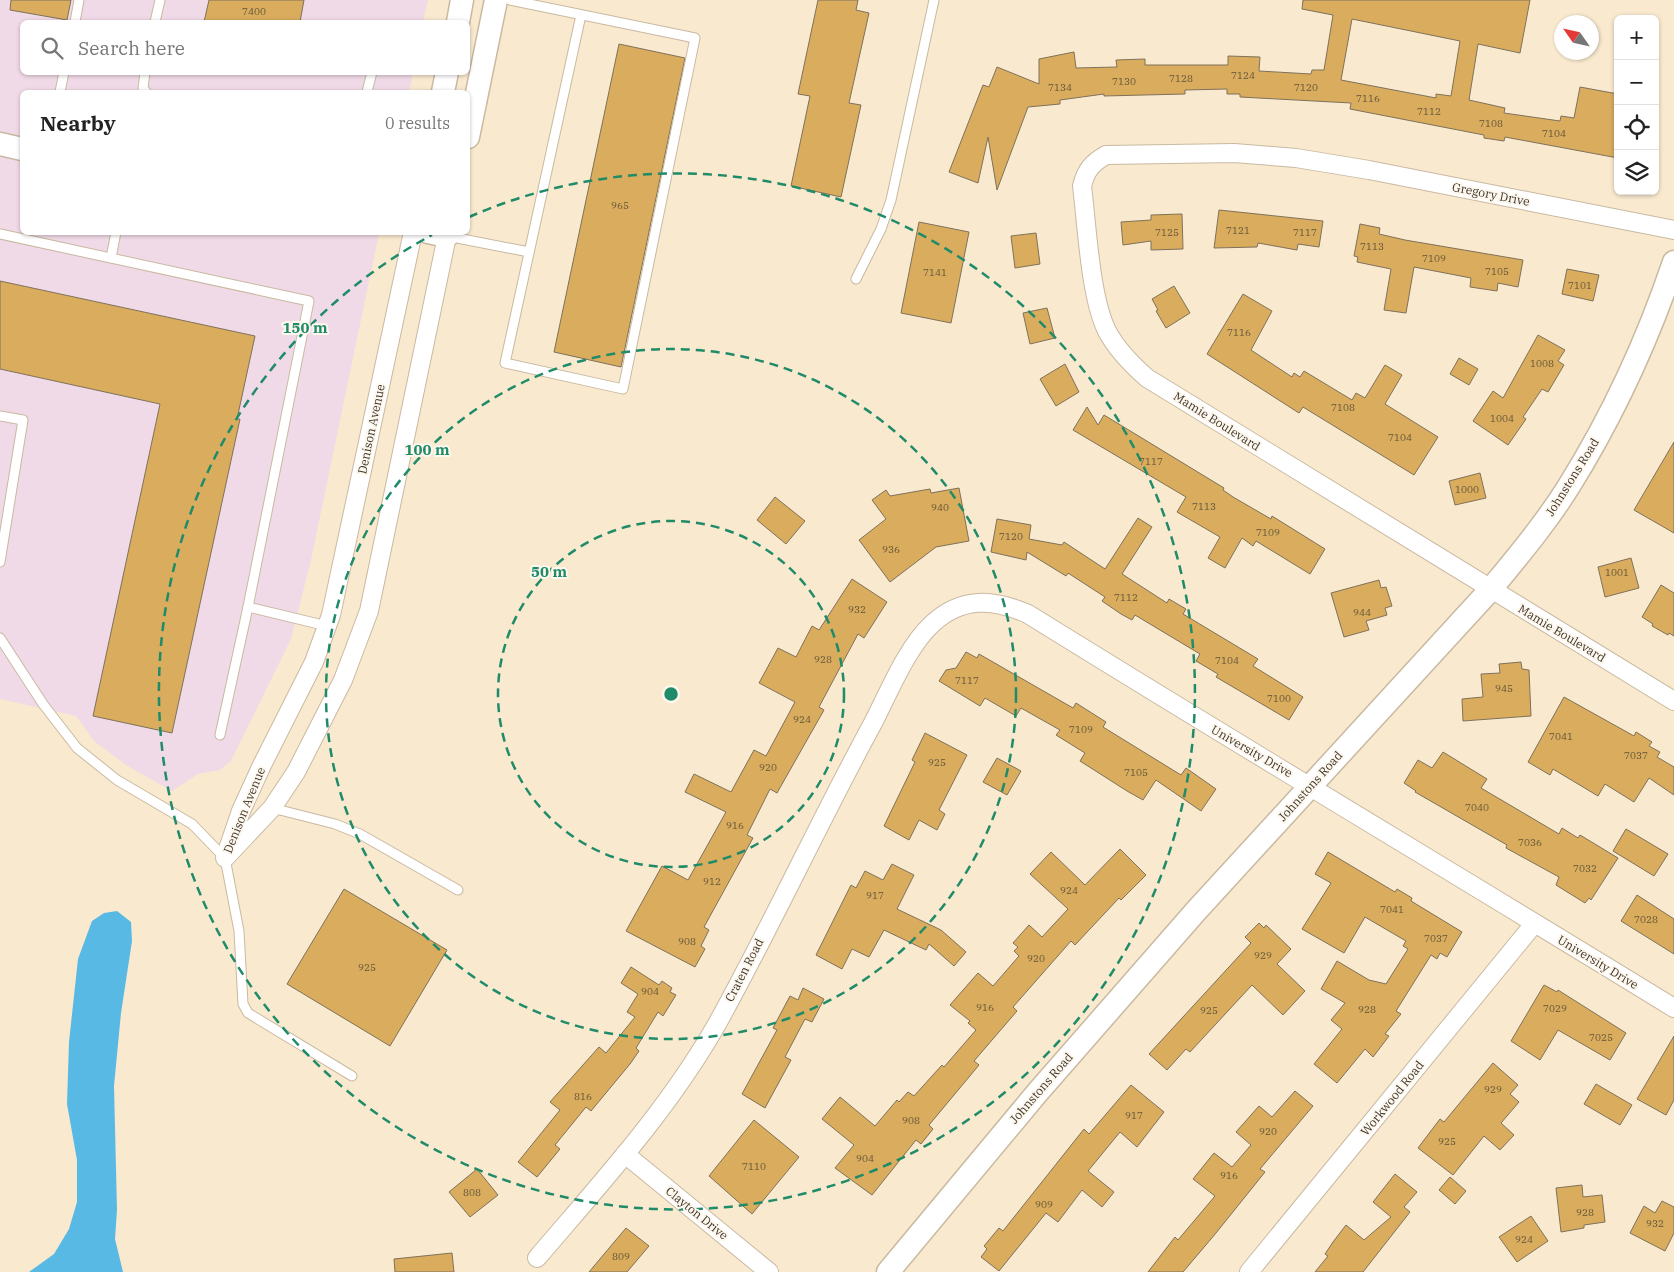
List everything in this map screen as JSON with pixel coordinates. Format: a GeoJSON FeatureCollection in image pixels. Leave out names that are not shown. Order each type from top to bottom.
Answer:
{"type":"FeatureCollection","features":[{"type":"Feature","properties":{"kind":"street"},"geometry":{"type":"LineString","coordinates":[[458,20],[462,0]]}},
{"type":"Feature","properties":{"kind":"street"},"geometry":{"type":"LineString","coordinates":[[470,127],[496,0]]}},
{"type":"Feature","properties":{"kind":"street"},"geometry":{"type":"LineString","coordinates":[[443,90],[446,75]]}},
{"type":"Feature","properties":{"kind":"street"},"geometry":{"type":"LineString","coordinates":[[0,144],[20,149]]}},
{"type":"Feature","properties":{"kind":"street","name":"Mamie Boulevard"},"geometry":{"type":"LineString","coordinates":[[1308,160],[1216,153],[1113,154],[1094,162],[1086,172],[1082,186],[1099,309],[1107,330],[1121,352],[1147,378],[1674,701]]}},
{"type":"Feature","properties":{"kind":"street","name":"Gregory Drive"},"geometry":{"type":"LineString","coordinates":[[1308,160],[1369,170],[1674,230]]}},
{"type":"Feature","properties":{"kind":"street","name":"Denison Avenue"},"geometry":{"type":"LineString","coordinates":[[225,858],[241,811],[314,662],[327,626],[343,565],[412,235]]}},
{"type":"Feature","properties":{"kind":"street","name":"Denison Avenue"},"geometry":{"type":"LineString","coordinates":[[225,858],[272,808],[296,772],[343,680],[366,620],[441,235]]}},
{"type":"Feature","properties":{"kind":"street","name":"Johnstons Road"},"geometry":{"type":"LineString","coordinates":[[888,1272],[1036,1093],[1311,785],[1491,589],[1534,536],[1564,493],[1599,434],[1634,362],[1674,262]]}},
{"type":"Feature","properties":{"kind":"street","name":"University Drive"},"geometry":{"type":"LineString","coordinates":[[910,654],[925,632],[946,613],[965,605],[985,602],[1005,604],[1028,614],[1197,719],[1311,785],[1534,924],[1674,1008]]}},
{"type":"Feature","properties":{"kind":"street","name":"Craten Road"},"geometry":{"type":"LineString","coordinates":[[537,1258],[661,1111],[688,1073],[718,1022],[850,765],[910,654]]}},
{"type":"Feature","properties":{"kind":"street","name":"Workwood Road"},"geometry":{"type":"LineString","coordinates":[[1249,1272],[1534,924]]}},
{"type":"Feature","properties":{"kind":"street","name":"Clayton Drive"},"geometry":{"type":"LineString","coordinates":[[625,1154],[769,1272]]}},
{"type":"Feature","properties":{"kind":"lane"},"geometry":{"type":"LineString","coordinates":[[75,20],[80,0]]}},
{"type":"Feature","properties":{"kind":"lane"},"geometry":{"type":"LineString","coordinates":[[155,20],[160,0]]}},
{"type":"Feature","properties":{"kind":"lane"},"geometry":{"type":"LineString","coordinates":[[510,0],[695,38],[623,389],[505,363],[581,15]]}},
{"type":"Feature","properties":{"kind":"lane"},"geometry":{"type":"LineString","coordinates":[[856,279],[880,229],[891,200],[934,0]]}},
{"type":"Feature","properties":{"kind":"lane"},"geometry":{"type":"LineString","coordinates":[[60,90],[63,75]]}},
{"type":"Feature","properties":{"kind":"lane"},"geometry":{"type":"LineString","coordinates":[[144,75],[144,90]]}},
{"type":"Feature","properties":{"kind":"lane"},"geometry":{"type":"LineString","coordinates":[[368,90],[371,75]]}},
{"type":"Feature","properties":{"kind":"lane"},"geometry":{"type":"LineString","coordinates":[[0,234],[309,301],[248,607],[220,735]]}},
{"type":"Feature","properties":{"kind":"lane"},"geometry":{"type":"LineString","coordinates":[[111,258],[115,235]]}},
{"type":"Feature","properties":{"kind":"lane"},"geometry":{"type":"LineString","coordinates":[[446,235],[529,252]]}},
{"type":"Feature","properties":{"kind":"lane"},"geometry":{"type":"LineString","coordinates":[[0,416],[23,420],[0,562]]}},
{"type":"Feature","properties":{"kind":"lane"},"geometry":{"type":"LineString","coordinates":[[248,607],[327,626]]}},
{"type":"Feature","properties":{"kind":"lane"},"geometry":{"type":"LineString","coordinates":[[0,638],[43,704],[77,748],[117,780],[192,824],[225,858],[239,931],[243,1004],[248,1013],[352,1076]]}},
{"type":"Feature","properties":{"kind":"lane"},"geometry":{"type":"LineString","coordinates":[[272,808],[335,824],[360,834],[458,890]]}},
{"type":"Feature","properties":{"kind":"shaded area"},"geometry":{"type":"Polygon","coordinates":[[[0,0],[428,0],[423,20],[20,20],[20,75],[413,75],[409,90],[20,90],[20,235],[379,235],[311,560],[291,639],[231,761],[220,770],[198,774],[172,791],[126,765],[94,741],[76,716],[0,699],[0,0]]]}},
{"type":"Feature","properties":{"kind":"water"},"geometry":{"type":"Polygon","coordinates":[[[117,911],[131,922],[132,941],[121,1013],[114,1086],[117,1210],[115,1239],[123,1272],[29,1272],[54,1254],[69,1229],[77,1202],[77,1160],[67,1104],[69,1042],[78,959],[92,921],[104,913],[117,911]]]}},
{"type":"Feature","properties":{"kind":"building"},"geometry":{"type":"Polygon","coordinates":[[[11,0],[71,0],[67,20],[10,10],[11,0]]]}},
{"type":"Feature","properties":{"kind":"building"},"geometry":{"type":"Polygon","coordinates":[[[209,0],[304,0],[300,20],[204,20],[209,0]]]}},
{"type":"Feature","properties":{"kind":"building"},"geometry":{"type":"Polygon","coordinates":[[[818,0],[858,0],[856,10],[869,13],[849,103],[861,105],[841,197],[791,186],[810,96],[798,94],[818,0]]]}},
{"type":"Feature","properties":{"kind":"building"},"geometry":{"type":"Polygon","coordinates":[[[1303,0],[1530,0],[1520,53],[1478,44],[1469,100],[1505,108],[1504,113],[1560,121],[1561,116],[1574,118],[1580,87],[1614,93],[1614,157],[1505,137],[1504,141],[1484,138],[1484,135],[1350,109],[1351,103],[1240,97],[1240,94],[1227,94],[1227,89],[1185,90],[1185,94],[1104,96],[1104,94],[1060,100],[1060,104],[1028,107],[997,190],[988,137],[978,183],[949,172],[983,85],[989,87],[997,67],[1039,84],[1039,59],[1074,52],[1076,68],[1117,67],[1116,60],[1145,59],[1145,65],[1228,65],[1228,56],[1260,57],[1259,71],[1311,74],[1312,70],[1324,70],[1333,15],[1302,9],[1303,0]],[[1352,19],[1341,80],[1436,98],[1436,94],[1451,96],[1460,41],[1352,19]]]}},
{"type":"Feature","properties":{"kind":"building"},"geometry":{"type":"Polygon","coordinates":[[[619,44],[685,58],[621,367],[554,352],[619,44]]]}},
{"type":"Feature","properties":{"kind":"building"},"geometry":{"type":"Polygon","coordinates":[[[1219,210],[1323,221],[1319,247],[1298,244],[1297,250],[1258,243],[1257,247],[1214,248],[1219,210]]]}},
{"type":"Feature","properties":{"kind":"building"},"geometry":{"type":"Polygon","coordinates":[[[1182,214],[1183,249],[1151,250],[1151,241],[1123,245],[1121,222],[1151,220],[1151,215],[1182,214]]]}},
{"type":"Feature","properties":{"kind":"building"},"geometry":{"type":"Polygon","coordinates":[[[919,222],[969,232],[951,323],[901,313],[919,222]]]}},
{"type":"Feature","properties":{"kind":"building"},"geometry":{"type":"Polygon","coordinates":[[[1360,224],[1380,228],[1379,234],[1405,240],[1523,260],[1518,287],[1498,283],[1497,291],[1470,287],[1471,278],[1414,267],[1406,313],[1384,310],[1391,269],[1357,262],[1358,257],[1354,256],[1360,224]]]}},
{"type":"Feature","properties":{"kind":"building"},"geometry":{"type":"Polygon","coordinates":[[[1036,233],[1040,264],[1015,268],[1011,236],[1036,233]]]}},
{"type":"Feature","properties":{"kind":"building"},"geometry":{"type":"Polygon","coordinates":[[[1567,269],[1599,275],[1593,301],[1562,294],[1567,269]]]}},
{"type":"Feature","properties":{"kind":"building"},"geometry":{"type":"Polygon","coordinates":[[[0,281],[255,336],[237,419],[240,419],[172,733],[93,716],[160,404],[0,369],[0,281]]]}},
{"type":"Feature","properties":{"kind":"building"},"geometry":{"type":"Polygon","coordinates":[[[1174,286],[1190,313],[1166,328],[1156,311],[1158,310],[1152,299],[1174,286]]]}},
{"type":"Feature","properties":{"kind":"building"},"geometry":{"type":"Polygon","coordinates":[[[1243,294],[1272,311],[1251,350],[1292,377],[1294,373],[1300,377],[1304,371],[1352,400],[1356,393],[1365,398],[1385,365],[1402,375],[1385,404],[1438,437],[1414,475],[1303,407],[1299,413],[1207,354],[1243,294]]]}},
{"type":"Feature","properties":{"kind":"building"},"geometry":{"type":"Polygon","coordinates":[[[1047,308],[1055,338],[1030,344],[1023,313],[1047,308]]]}},
{"type":"Feature","properties":{"kind":"building"},"geometry":{"type":"Polygon","coordinates":[[[1538,335],[1565,350],[1558,361],[1564,365],[1548,392],[1542,389],[1523,417],[1526,419],[1508,445],[1473,421],[1493,391],[1503,398],[1538,335]]]}},
{"type":"Feature","properties":{"kind":"building"},"geometry":{"type":"Polygon","coordinates":[[[1459,358],[1478,369],[1469,385],[1450,374],[1459,358]]]}},
{"type":"Feature","properties":{"kind":"building"},"geometry":{"type":"Polygon","coordinates":[[[1065,364],[1079,392],[1056,406],[1040,379],[1065,364]]]}},
{"type":"Feature","properties":{"kind":"building"},"geometry":{"type":"Polygon","coordinates":[[[1087,407],[1098,425],[1104,415],[1224,488],[1223,490],[1233,497],[1271,519],[1272,516],[1325,549],[1310,574],[1256,541],[1253,546],[1242,538],[1225,568],[1208,558],[1220,537],[1177,512],[1186,497],[1073,430],[1087,407]]]}},
{"type":"Feature","properties":{"kind":"building"},"geometry":{"type":"Polygon","coordinates":[[[1674,442],[1674,533],[1634,510],[1674,442]]]}},
{"type":"Feature","properties":{"kind":"building"},"geometry":{"type":"Polygon","coordinates":[[[1480,473],[1486,498],[1455,505],[1449,481],[1480,473]]]}},
{"type":"Feature","properties":{"kind":"building"},"geometry":{"type":"Polygon","coordinates":[[[959,488],[969,541],[936,547],[890,582],[859,540],[886,519],[872,500],[886,490],[890,496],[930,489],[931,493],[959,488]]]}},
{"type":"Feature","properties":{"kind":"building"},"geometry":{"type":"Polygon","coordinates":[[[775,497],[805,521],[786,544],[757,520],[775,497]]]}},
{"type":"Feature","properties":{"kind":"building"},"geometry":{"type":"Polygon","coordinates":[[[1138,518],[1152,527],[1122,574],[1167,603],[1169,599],[1186,609],[1183,614],[1258,659],[1253,666],[1303,697],[1289,720],[1216,677],[1218,674],[1196,661],[1200,654],[1135,615],[1132,620],[1121,614],[1102,601],[1105,597],[1068,573],[1066,576],[1027,552],[1026,560],[991,552],[997,519],[1031,525],[1029,539],[1062,545],[1064,542],[1105,569],[1138,518]]]}},
{"type":"Feature","properties":{"kind":"building"},"geometry":{"type":"Polygon","coordinates":[[[1631,558],[1639,588],[1605,597],[1598,567],[1631,558]]]}},
{"type":"Feature","properties":{"kind":"building"},"geometry":{"type":"Polygon","coordinates":[[[852,579],[887,602],[864,638],[858,634],[819,707],[824,710],[777,793],[770,789],[747,835],[753,838],[704,927],[709,930],[701,946],[705,949],[695,967],[626,931],[662,866],[688,880],[726,812],[685,792],[694,774],[731,792],[754,750],[766,756],[795,702],[759,683],[778,648],[796,657],[812,626],[819,630],[852,579]]]}},
{"type":"Feature","properties":{"kind":"building"},"geometry":{"type":"Polygon","coordinates":[[[1379,580],[1381,588],[1386,587],[1392,606],[1385,608],[1387,615],[1366,621],[1369,630],[1344,637],[1331,593],[1379,580]]]}},
{"type":"Feature","properties":{"kind":"building"},"geometry":{"type":"Polygon","coordinates":[[[1661,585],[1674,593],[1674,636],[1669,633],[1668,635],[1652,626],[1653,624],[1642,617],[1661,585]]]}},
{"type":"Feature","properties":{"kind":"building"},"geometry":{"type":"Polygon","coordinates":[[[966,652],[977,658],[979,654],[1073,708],[1076,703],[1106,722],[1103,727],[1181,775],[1186,768],[1216,789],[1201,811],[1156,780],[1143,800],[1080,761],[1085,753],[1056,735],[1060,730],[1021,708],[1016,716],[985,698],[980,706],[939,681],[946,670],[956,668],[966,652]]]}},
{"type":"Feature","properties":{"kind":"building"},"geometry":{"type":"Polygon","coordinates":[[[1521,662],[1522,669],[1529,670],[1531,716],[1463,721],[1462,699],[1483,697],[1481,674],[1500,673],[1499,664],[1521,662]]]}},
{"type":"Feature","properties":{"kind":"building"},"geometry":{"type":"Polygon","coordinates":[[[1564,697],[1634,736],[1636,732],[1652,742],[1649,746],[1660,752],[1657,757],[1674,767],[1674,795],[1649,778],[1634,802],[1605,784],[1598,796],[1553,769],[1550,775],[1528,762],[1564,697]]]}},
{"type":"Feature","properties":{"kind":"building"},"geometry":{"type":"Polygon","coordinates":[[[925,733],[967,755],[939,810],[945,814],[937,830],[919,820],[909,840],[884,826],[915,762],[912,760],[925,733]]]}},
{"type":"Feature","properties":{"kind":"building"},"geometry":{"type":"Polygon","coordinates":[[[1443,752],[1487,779],[1481,788],[1559,834],[1562,828],[1578,838],[1580,835],[1618,858],[1591,900],[1589,898],[1585,903],[1556,885],[1559,877],[1506,848],[1507,845],[1415,792],[1404,783],[1418,760],[1432,768],[1443,752]]]}},
{"type":"Feature","properties":{"kind":"building"},"geometry":{"type":"Polygon","coordinates":[[[997,758],[1021,771],[1007,795],[983,782],[997,758]]]}},
{"type":"Feature","properties":{"kind":"building"},"geometry":{"type":"Polygon","coordinates":[[[1626,829],[1668,854],[1654,876],[1613,851],[1626,829]]]}},
{"type":"Feature","properties":{"kind":"building"},"geometry":{"type":"Polygon","coordinates":[[[1120,849],[1146,875],[1121,900],[1119,898],[1075,945],[1071,941],[1013,1007],[1017,1011],[974,1061],[979,1065],[929,1125],[933,1129],[921,1144],[916,1140],[872,1195],[835,1168],[854,1145],[822,1119],[840,1097],[875,1126],[897,1100],[899,1102],[908,1092],[914,1096],[942,1065],[944,1067],[976,1030],[968,1023],[970,1021],[950,1005],[978,973],[993,986],[1019,956],[1014,951],[1018,947],[1013,943],[1029,925],[1042,937],[1068,909],[1030,874],[1051,852],[1085,885],[1120,849]]]}},
{"type":"Feature","properties":{"kind":"building"},"geometry":{"type":"Polygon","coordinates":[[[1328,852],[1395,892],[1397,889],[1412,898],[1411,901],[1462,932],[1447,957],[1440,953],[1437,959],[1431,955],[1396,1011],[1401,1014],[1385,1034],[1389,1036],[1373,1057],[1365,1049],[1337,1083],[1314,1064],[1342,1029],[1331,1020],[1345,1003],[1321,989],[1337,961],[1369,980],[1386,984],[1408,949],[1403,946],[1406,941],[1365,917],[1344,953],[1302,929],[1331,883],[1315,874],[1328,852]]]}},
{"type":"Feature","properties":{"kind":"building"},"geometry":{"type":"Polygon","coordinates":[[[892,864],[914,875],[897,909],[941,930],[966,952],[954,966],[929,944],[926,950],[884,930],[869,957],[852,949],[842,969],[816,955],[851,885],[856,888],[865,871],[883,880],[892,864]]]}},
{"type":"Feature","properties":{"kind":"building"},"geometry":{"type":"Polygon","coordinates":[[[344,889],[447,950],[390,1046],[287,984],[344,889]]]}},
{"type":"Feature","properties":{"kind":"building"},"geometry":{"type":"Polygon","coordinates":[[[1637,895],[1674,919],[1674,954],[1621,921],[1637,895]]]}},
{"type":"Feature","properties":{"kind":"building"},"geometry":{"type":"Polygon","coordinates":[[[1259,923],[1264,928],[1266,925],[1291,949],[1277,964],[1305,991],[1283,1015],[1252,985],[1190,1052],[1186,1049],[1167,1070],[1149,1054],[1251,943],[1245,937],[1259,923]]]}},
{"type":"Feature","properties":{"kind":"building"},"geometry":{"type":"Polygon","coordinates":[[[631,967],[659,985],[662,981],[672,988],[670,992],[676,995],[663,1016],[658,1012],[636,1048],[639,1051],[630,1064],[591,1111],[586,1107],[555,1145],[560,1149],[537,1177],[518,1162],[560,1110],[550,1102],[599,1047],[606,1053],[635,1017],[627,1012],[638,994],[621,983],[631,967]]]}},
{"type":"Feature","properties":{"kind":"building"},"geometry":{"type":"Polygon","coordinates":[[[1544,985],[1557,992],[1558,990],[1626,1033],[1610,1060],[1558,1030],[1540,1060],[1511,1041],[1544,985]]]}},
{"type":"Feature","properties":{"kind":"building"},"geometry":{"type":"Polygon","coordinates":[[[803,988],[824,999],[812,1022],[805,1019],[785,1057],[791,1060],[765,1108],[742,1094],[777,1030],[773,1028],[790,996],[798,1000],[803,988]]]}},
{"type":"Feature","properties":{"kind":"building"},"geometry":{"type":"Polygon","coordinates":[[[1674,1036],[1674,1100],[1666,1115],[1637,1099],[1674,1036]]]}},
{"type":"Feature","properties":{"kind":"building"},"geometry":{"type":"Polygon","coordinates":[[[1493,1063],[1518,1085],[1510,1094],[1519,1102],[1501,1123],[1514,1135],[1500,1150],[1484,1136],[1453,1175],[1418,1148],[1440,1119],[1444,1122],[1493,1063]]]}},
{"type":"Feature","properties":{"kind":"building"},"geometry":{"type":"Polygon","coordinates":[[[1596,1084],[1632,1105],[1620,1125],[1584,1104],[1596,1084]]]}},
{"type":"Feature","properties":{"kind":"building"},"geometry":{"type":"Polygon","coordinates":[[[1131,1085],[1164,1112],[1137,1147],[1120,1132],[1088,1171],[1114,1192],[1102,1207],[1082,1190],[1058,1222],[1046,1213],[999,1271],[981,1257],[987,1249],[984,1246],[999,1228],[1003,1231],[1084,1129],[1089,1134],[1131,1085]]]}},
{"type":"Feature","properties":{"kind":"building"},"geometry":{"type":"Polygon","coordinates":[[[1295,1091],[1313,1106],[1260,1169],[1265,1172],[1216,1233],[1183,1272],[1148,1272],[1175,1237],[1178,1240],[1215,1196],[1193,1179],[1214,1153],[1232,1167],[1251,1145],[1236,1132],[1259,1106],[1272,1117],[1295,1091]]]}},
{"type":"Feature","properties":{"kind":"building"},"geometry":{"type":"Polygon","coordinates":[[[754,1120],[799,1157],[752,1214],[709,1176],[754,1120]]]}},
{"type":"Feature","properties":{"kind":"building"},"geometry":{"type":"Polygon","coordinates":[[[477,1169],[498,1195],[470,1217],[449,1192],[477,1169]]]}},
{"type":"Feature","properties":{"kind":"building"},"geometry":{"type":"Polygon","coordinates":[[[1395,1174],[1417,1192],[1404,1207],[1410,1212],[1363,1272],[1315,1272],[1328,1256],[1325,1254],[1346,1225],[1364,1240],[1391,1217],[1373,1202],[1395,1174]]]}},
{"type":"Feature","properties":{"kind":"building"},"geometry":{"type":"Polygon","coordinates":[[[1450,1177],[1466,1191],[1455,1204],[1439,1190],[1450,1177]]]}},
{"type":"Feature","properties":{"kind":"building"},"geometry":{"type":"Polygon","coordinates":[[[1582,1185],[1583,1197],[1602,1195],[1605,1222],[1584,1225],[1584,1228],[1561,1232],[1556,1188],[1582,1185]]]}},
{"type":"Feature","properties":{"kind":"building"},"geometry":{"type":"Polygon","coordinates":[[[1662,1201],[1674,1207],[1674,1233],[1665,1251],[1630,1233],[1644,1206],[1655,1213],[1662,1201]]]}},
{"type":"Feature","properties":{"kind":"building"},"geometry":{"type":"Polygon","coordinates":[[[1531,1216],[1548,1241],[1517,1262],[1499,1237],[1531,1216]]]}},
{"type":"Feature","properties":{"kind":"building"},"geometry":{"type":"Polygon","coordinates":[[[626,1228],[649,1246],[627,1272],[589,1272],[626,1228]]]}},
{"type":"Feature","properties":{"kind":"building"},"geometry":{"type":"Polygon","coordinates":[[[452,1253],[454,1272],[395,1272],[394,1259],[452,1253]]]}}]}
